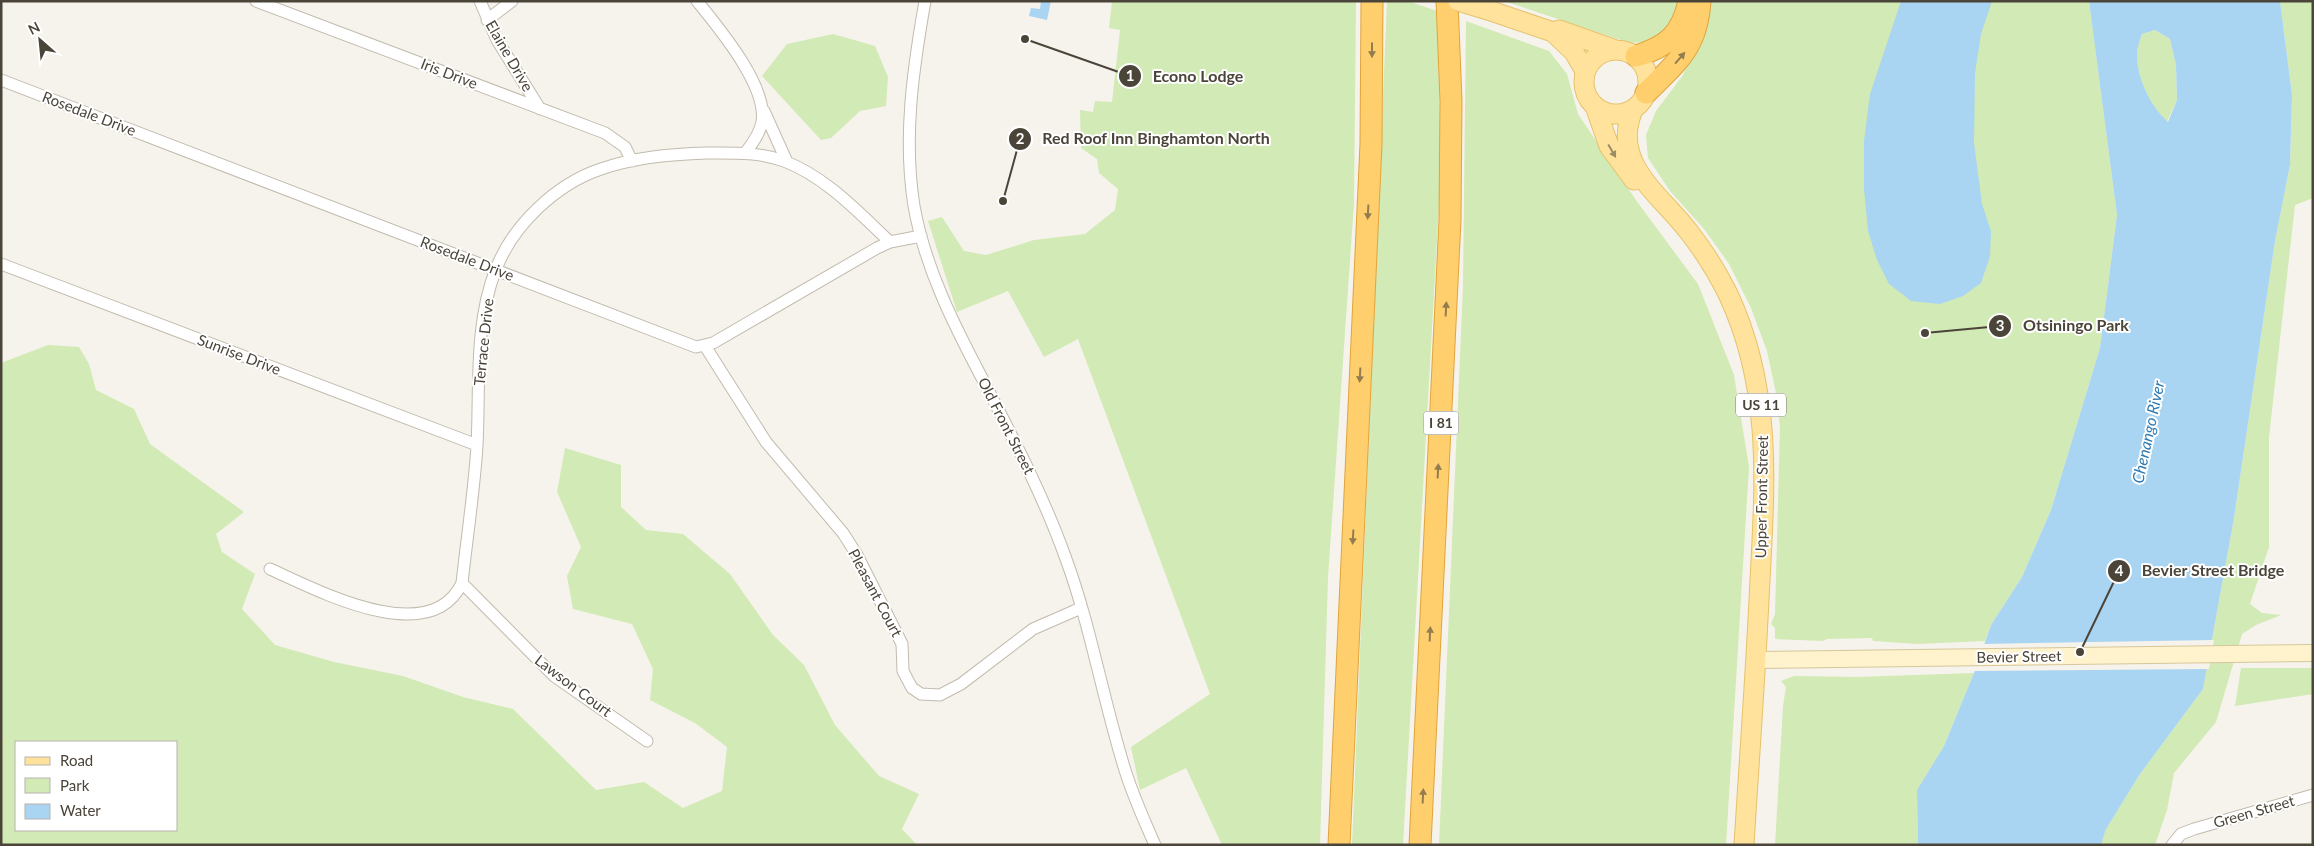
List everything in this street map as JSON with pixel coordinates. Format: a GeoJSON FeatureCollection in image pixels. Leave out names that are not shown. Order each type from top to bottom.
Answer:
{"type":"FeatureCollection","features":[{"type":"Feature","properties":{"kind":"highway"},"geometry":{"type":"LineString","coordinates":[[1339,845],[1371,144],[1372,1]]}},
{"type":"Feature","properties":{"kind":"highway","name":"I 81"},"geometry":{"type":"LineString","coordinates":[[1420,845],[1450,220],[1447,1]]}},
{"type":"Feature","properties":{"kind":"highway"},"geometry":{"type":"LineString","coordinates":[[1449,54],[1459,1]]}},
{"type":"Feature","properties":{"kind":"highway"},"geometry":{"type":"LineString","coordinates":[[1636,56],[1650,52],[1671,39],[1684,21],[1689,1]]}},
{"type":"Feature","properties":{"kind":"highway"},"geometry":{"type":"LineString","coordinates":[[1646,93],[1683,57],[1692,43],[1700,1]]}},
{"type":"Feature","properties":{"kind":"main road","name":"Upper Front Street"},"geometry":{"type":"LineString","coordinates":[[1459,1],[1553,32],[1574,52],[1585,71],[1585,90],[1595,106],[1604,133],[1616,157],[1636,182],[1644,184]]}},
{"type":"Feature","properties":{"kind":"main road","name":"Upper Front Street"},"geometry":{"type":"LineString","coordinates":[[1553,32],[1559,30],[1613,49],[1626,51],[1636,56]]}},
{"type":"Feature","properties":{"kind":"main road"},"geometry":{"type":"LineString","coordinates":[[1585,71],[1596,56],[1613,49]]}},
{"type":"Feature","properties":{"kind":"main road"},"geometry":{"type":"LineString","coordinates":[[1636,56],[1647,75],[1646,93]]}},
{"type":"Feature","properties":{"kind":"main road","name":"Upper Front Street"},"geometry":{"type":"LineString","coordinates":[[1646,93],[1640,103],[1632,110],[1627,126],[1628,144],[1632,161],[1644,184],[1688,231],[1713,266],[1728,294],[1743,331],[1757,379],[1763,429],[1765,484],[1744,845]]}},
{"type":"Feature","properties":{"kind":"main road"},"geometry":{"type":"LineString","coordinates":[[1595,106],[1604,112],[1614,114],[1632,110]]}},
{"type":"Feature","properties":{"kind":"main road","name":"Bevier Street"},"geometry":{"type":"LineString","coordinates":[[1755,660],[2313,653]]}},
{"type":"Feature","properties":{"kind":"street","name":"Iris Drive"},"geometry":{"type":"LineString","coordinates":[[256,1],[613,137],[624,147],[632,161]]}},
{"type":"Feature","properties":{"kind":"street","name":"Elaine Drive"},"geometry":{"type":"LineString","coordinates":[[480,1],[497,40],[540,109]]}},
{"type":"Feature","properties":{"kind":"street"},"geometry":{"type":"LineString","coordinates":[[487,20],[512,1]]}},
{"type":"Feature","properties":{"kind":"street"},"geometry":{"type":"LineString","coordinates":[[697,1],[734,49],[748,71],[786,162]]}},
{"type":"Feature","properties":{"kind":"street","name":"Old Front Street"},"geometry":{"type":"LineString","coordinates":[[925,1],[911,94],[909,140],[912,186],[921,236],[935,280],[951,316],[1050,517],[1067,561],[1125,771],[1134,798],[1156,845]]}},
{"type":"Feature","properties":{"kind":"street","name":"Rosedale Drive"},"geometry":{"type":"LineString","coordinates":[[1,80],[696,347],[705,346]]}},
{"type":"Feature","properties":{"kind":"street"},"geometry":{"type":"LineString","coordinates":[[746,152],[757,136],[762,121],[762,107]]}},
{"type":"Feature","properties":{"kind":"street","name":"Terrace Drive"},"geometry":{"type":"LineString","coordinates":[[462,583],[476,445],[481,344],[487,300],[495,270],[514,236],[548,200],[571,184],[600,169],[632,161],[686,153],[746,152],[767,155],[810,174],[839,194],[890,242]]}},
{"type":"Feature","properties":{"kind":"street"},"geometry":{"type":"LineString","coordinates":[[705,346],[877,248],[890,242],[921,236]]}},
{"type":"Feature","properties":{"kind":"street","name":"Sunrise Drive"},"geometry":{"type":"LineString","coordinates":[[1,264],[476,445]]}},
{"type":"Feature","properties":{"kind":"street","name":"Pleasant Court"},"geometry":{"type":"LineString","coordinates":[[705,346],[766,442],[843,533],[857,555],[902,644],[903,671],[912,688],[921,694],[940,695],[961,684],[1033,629],[1081,608]]}},
{"type":"Feature","properties":{"kind":"street"},"geometry":{"type":"LineString","coordinates":[[270,569],[344,602],[390,613],[413,614],[432,610],[450,600],[462,583]]}},
{"type":"Feature","properties":{"kind":"street","name":"Lawson Court"},"geometry":{"type":"LineString","coordinates":[[462,583],[554,676],[647,741]]}},
{"type":"Feature","properties":{"kind":"street","name":"Green Street"},"geometry":{"type":"LineString","coordinates":[[2172,845],[2181,834],[2194,829],[2313,795]]}},
{"type":"Feature","properties":{"kind":"green space"},"geometry":{"type":"Polygon","coordinates":[[[1112,1],[1356,1],[1354,203],[1328,577],[1320,845],[1222,845],[1186,768],[1140,790],[1131,747],[1210,694],[1078,339],[1044,357],[1008,291],[957,312],[928,221],[942,217],[964,251],[986,255],[1034,240],[1085,234],[1115,210],[1118,189],[1099,173],[1097,159],[1081,148],[1080,110],[1093,112],[1095,101],[1112,102],[1120,30],[1109,28],[1112,1]]]}},
{"type":"Feature","properties":{"kind":"green space"},"geometry":{"type":"Polygon","coordinates":[[[1387,1],[1408,1],[1437,11],[1441,168],[1403,845],[1352,845],[1387,1]]]}},
{"type":"Feature","properties":{"kind":"green space"},"geometry":{"type":"Polygon","coordinates":[[[1504,1],[1679,1],[1673,28],[1655,41],[1630,43],[1504,1]]]}},
{"type":"Feature","properties":{"kind":"green space"},"geometry":{"type":"Polygon","coordinates":[[[1708,1],[2089,1],[2117,215],[2100,348],[2051,510],[2022,577],[1991,625],[1985,641],[1917,644],[1873,641],[1872,638],[1827,639],[1823,641],[1775,639],[1775,628],[1771,624],[1775,614],[1780,427],[1776,393],[1767,351],[1751,308],[1729,264],[1704,229],[1670,191],[1648,158],[1646,135],[1656,111],[1683,75],[1708,6],[1708,1]]]}},
{"type":"Feature","properties":{"kind":"green space"},"geometry":{"type":"Polygon","coordinates":[[[2280,1],[2313,1],[2313,198],[2295,205],[2269,437],[2269,547],[2250,604],[2262,613],[2281,615],[2256,625],[2242,634],[2216,722],[2174,773],[2167,810],[2155,845],[2101,845],[2106,829],[2140,774],[2203,689],[2234,518],[2275,241],[2290,165],[2292,95],[2280,1]]]}},
{"type":"Feature","properties":{"kind":"green space"},"geometry":{"type":"Polygon","coordinates":[[[1466,21],[1549,51],[1567,74],[1578,114],[1638,203],[1698,284],[1734,375],[1749,467],[1726,845],[1439,845],[1463,286],[1466,21]]]}},
{"type":"Feature","properties":{"kind":"green space"},"geometry":{"type":"Polygon","coordinates":[[[2155,30],[2170,39],[2176,65],[2177,100],[2167,122],[2150,100],[2139,72],[2137,54],[2142,34],[2155,30]]]}},
{"type":"Feature","properties":{"kind":"green space"},"geometry":{"type":"Polygon","coordinates":[[[833,34],[875,46],[888,77],[886,106],[860,111],[831,138],[821,140],[762,76],[787,44],[833,34]]]}},
{"type":"Feature","properties":{"kind":"green space"},"geometry":{"type":"Polygon","coordinates":[[[48,345],[79,347],[89,364],[96,390],[134,409],[150,444],[244,512],[216,534],[222,552],[255,574],[242,609],[275,645],[334,662],[403,676],[463,697],[513,709],[596,790],[644,782],[683,808],[722,791],[727,747],[695,723],[650,700],[653,669],[632,624],[573,609],[567,576],[581,547],[557,492],[565,448],[621,465],[621,507],[646,530],[683,534],[730,574],[773,635],[804,665],[835,725],[879,776],[919,794],[902,829],[917,845],[1,845],[1,363],[48,345]]]}},
{"type":"Feature","properties":{"kind":"green space"},"geometry":{"type":"Polygon","coordinates":[[[2241,668],[2313,668],[2313,694],[2235,706],[2241,668]]]}},
{"type":"Feature","properties":{"kind":"green space"},"geometry":{"type":"Polygon","coordinates":[[[1974,673],[1944,746],[1917,790],[1918,845],[1775,845],[1783,706],[1786,687],[1781,681],[1794,676],[1857,677],[1974,673]]]}},
{"type":"Feature","properties":{"kind":"water"},"geometry":{"type":"Polygon","coordinates":[[[1041,1],[1051,1],[1047,20],[1029,16],[1031,8],[1040,9],[1041,1]]]}},
{"type":"Feature","properties":{"kind":"water"},"geometry":{"type":"Polygon","coordinates":[[[1901,1],[1992,1],[1981,34],[1975,73],[1974,143],[1982,204],[1991,231],[1990,256],[1981,283],[1963,296],[1940,304],[1911,301],[1889,284],[1877,260],[1868,231],[1864,189],[1864,141],[1870,94],[1901,1]]]}},
{"type":"Feature","properties":{"kind":"water","name":"Chenango River"},"geometry":{"type":"Polygon","coordinates":[[[2089,1],[2280,1],[2292,95],[2290,165],[2275,241],[2234,518],[2203,689],[2140,774],[2106,829],[2101,845],[1918,845],[1917,790],[1944,746],[1974,673],[1991,625],[2022,577],[2051,510],[2100,348],[2117,215],[2089,1]],[[2155,30],[2142,34],[2137,54],[2139,72],[2150,100],[2168,122],[2177,100],[2176,65],[2170,39],[2155,30]]]}},
{"type":"Feature","properties":{"kind":"pier"},"geometry":{"type":"Polygon","coordinates":[[[2214,640],[2209,669],[1972,671],[1981,644],[2214,640]]]}},
{"type":"Feature","properties":{"kind":"place","name":"Econo Lodge"},"geometry":{"type":"Point","coordinates":[1025,39]}},
{"type":"Feature","properties":{"kind":"place","name":"Red Roof Inn Binghamton North"},"geometry":{"type":"Point","coordinates":[1003,201]}},
{"type":"Feature","properties":{"kind":"place","name":"Otsiningo Park"},"geometry":{"type":"Point","coordinates":[1925,333]}},
{"type":"Feature","properties":{"kind":"place","name":"Bevier Street Bridge"},"geometry":{"type":"Point","coordinates":[2080,652]}}]}
